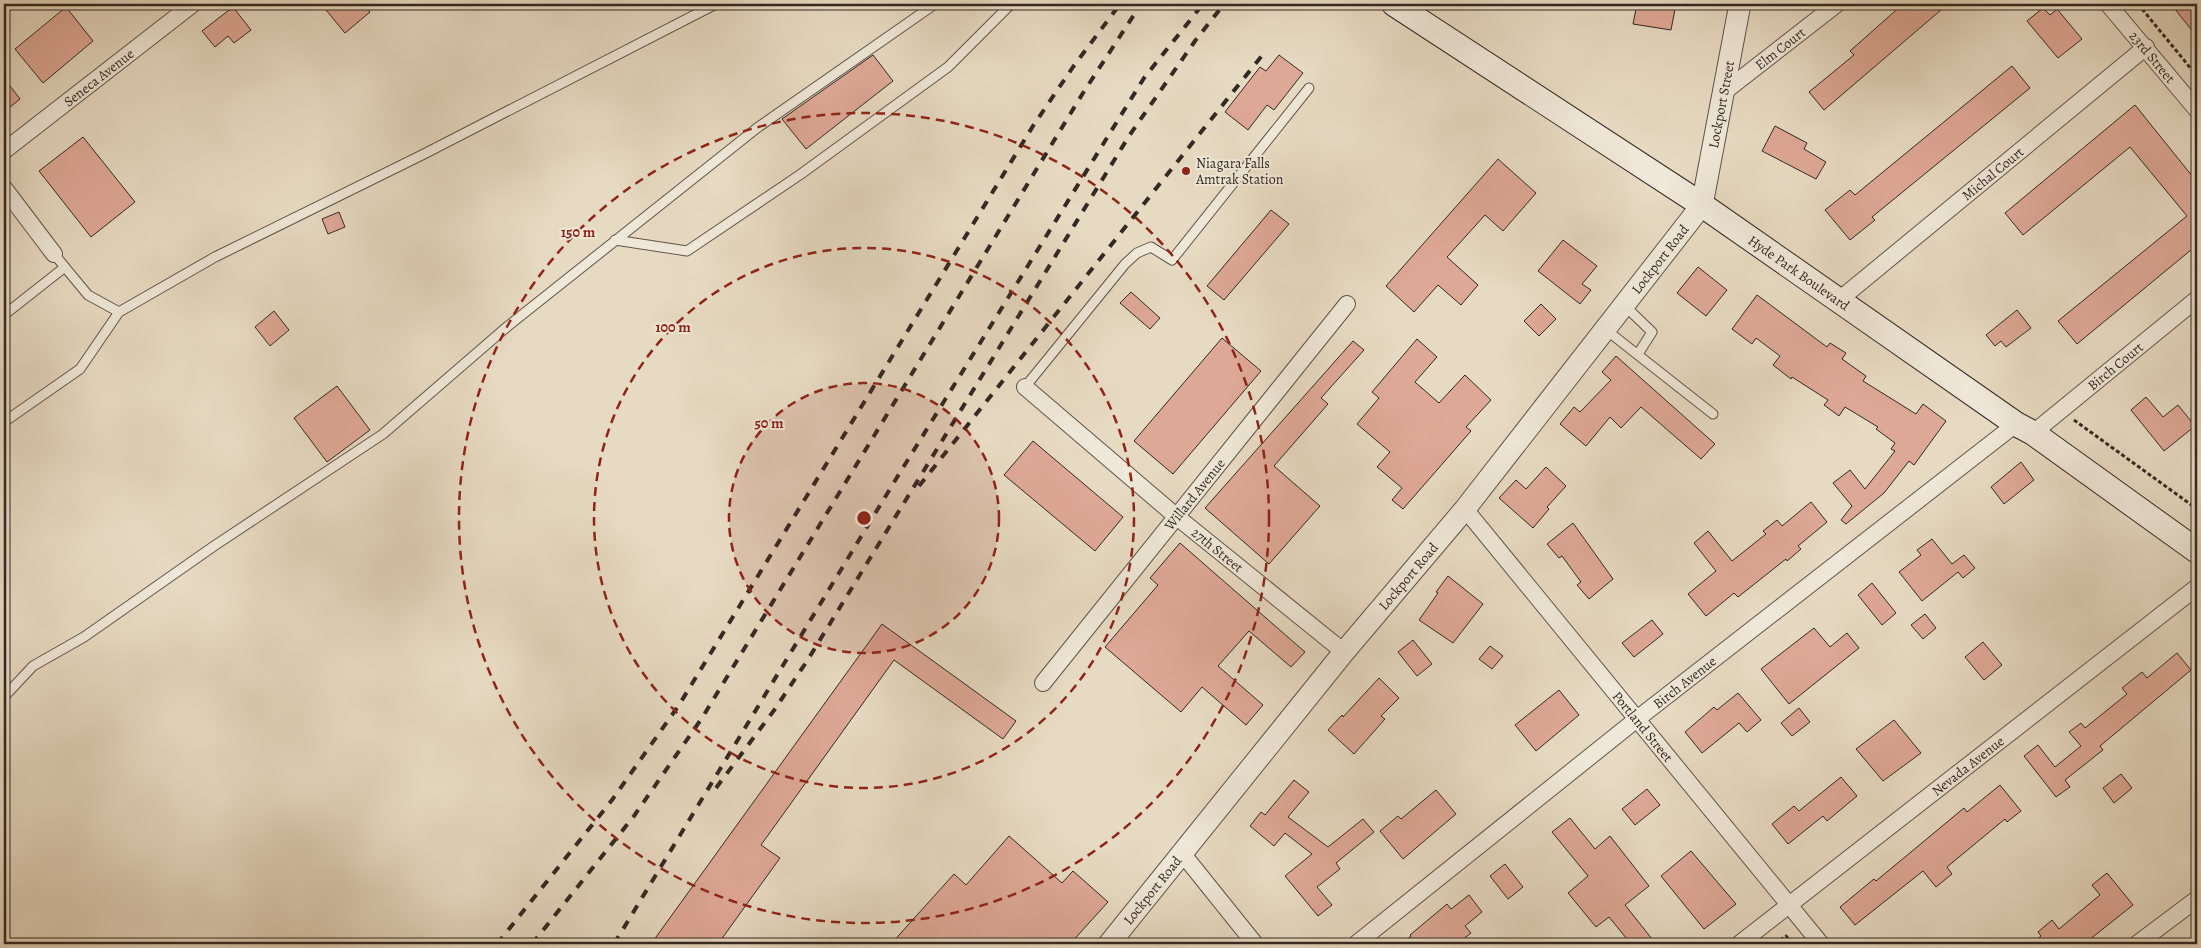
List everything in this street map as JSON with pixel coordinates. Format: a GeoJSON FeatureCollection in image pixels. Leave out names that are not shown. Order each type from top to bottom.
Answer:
{"type":"FeatureCollection","features":[{"type":"Feature","properties":{"kind":"main road","name":"Hyde Park Boulevard"},"geometry":{"type":"LineString","coordinates":[[1394,4],[1702,205],[2024,428],[2197,551]]}},
{"type":"Feature","properties":{"kind":"street","name":"Seneca Avenue"},"geometry":{"type":"LineString","coordinates":[[4,151],[193,4]]}},
{"type":"Feature","properties":{"kind":"street","name":"Lockport Street"},"geometry":{"type":"LineString","coordinates":[[1702,205],[1740,4]]}},
{"type":"Feature","properties":{"kind":"street","name":"Elm Court"},"geometry":{"type":"LineString","coordinates":[[1724,92],[1837,4]]}},
{"type":"Feature","properties":{"kind":"street","name":"23rd Street"},"geometry":{"type":"LineString","coordinates":[[2108,4],[2197,110]]}},
{"type":"Feature","properties":{"kind":"street","name":"Michal Court"},"geometry":{"type":"LineString","coordinates":[[1839,300],[2146,47]]}},
{"type":"Feature","properties":{"kind":"street"},"geometry":{"type":"LineString","coordinates":[[4,188],[54,254]]}},
{"type":"Feature","properties":{"kind":"street","name":"Lockport Road"},"geometry":{"type":"LineString","coordinates":[[1109,944],[1344,652],[1465,509],[1702,205]]}},
{"type":"Feature","properties":{"kind":"street","name":"Birch Court"},"geometry":{"type":"LineString","coordinates":[[2024,428],[2062,411],[2197,299]]}},
{"type":"Feature","properties":{"kind":"street","name":"Willard Avenue"},"geometry":{"type":"LineString","coordinates":[[1043,683],[1347,304]]}},
{"type":"Feature","properties":{"kind":"street","name":"27th Street"},"geometry":{"type":"LineString","coordinates":[[1025,387],[1177,517],[1344,652]]}},
{"type":"Feature","properties":{"kind":"street","name":"Birch Avenue"},"geometry":{"type":"LineString","coordinates":[[1356,944],[1637,719],[2024,428]]}},
{"type":"Feature","properties":{"kind":"street","name":"Portland Street"},"geometry":{"type":"LineString","coordinates":[[1465,509],[1820,944]]}},
{"type":"Feature","properties":{"kind":"street","name":"Nevada Avenue"},"geometry":{"type":"LineString","coordinates":[[1739,944],[2197,587]]}},
{"type":"Feature","properties":{"kind":"street"},"geometry":{"type":"LineString","coordinates":[[1182,853],[1255,944]]}},
{"type":"Feature","properties":{"kind":"street"},"geometry":{"type":"LineString","coordinates":[[2137,944],[2197,899]]}},
{"type":"Feature","properties":{"kind":"lane"},"geometry":{"type":"LineString","coordinates":[[4,422],[80,369],[119,312],[215,257],[422,155],[716,4]]}},
{"type":"Feature","properties":{"kind":"lane"},"geometry":{"type":"LineString","coordinates":[[4,697],[32,666],[84,637],[214,546],[383,434],[508,326],[757,128],[935,4]]}},
{"type":"Feature","properties":{"kind":"lane"},"geometry":{"type":"LineString","coordinates":[[615,240],[687,251],[801,174],[948,67],[1011,4]]}},
{"type":"Feature","properties":{"kind":"lane"},"geometry":{"type":"LineString","coordinates":[[1025,387],[1125,264],[1137,253],[1151,247],[1172,260],[1309,88]]}},
{"type":"Feature","properties":{"kind":"lane"},"geometry":{"type":"LineString","coordinates":[[54,254],[88,296],[119,312]]}},
{"type":"Feature","properties":{"kind":"lane"},"geometry":{"type":"LineString","coordinates":[[4,315],[65,267]]}},
{"type":"Feature","properties":{"kind":"lane"},"geometry":{"type":"LineString","coordinates":[[1624,305],[1652,332],[1638,354]]}},
{"type":"Feature","properties":{"kind":"lane"},"geometry":{"type":"LineString","coordinates":[[1605,329],[1713,414]]}},
{"type":"Feature","properties":{"kind":"path"},"geometry":{"type":"LineString","coordinates":[[2138,4],[2197,76]]}},
{"type":"Feature","properties":{"kind":"path"},"geometry":{"type":"LineString","coordinates":[[2062,411],[2197,509]]}},
{"type":"Feature","properties":{"kind":"path"},"geometry":{"type":"LineString","coordinates":[[1775,944],[1786,936],[1792,944]]}},
{"type":"Feature","properties":{"kind":"building"},"geometry":{"type":"Polygon","coordinates":[[[321,4],[363,4],[370,12],[345,33],[321,4]]]}},
{"type":"Feature","properties":{"kind":"building"},"geometry":{"type":"Polygon","coordinates":[[[1637,4],[1675,9],[1671,30],[1633,24],[1637,4]]]}},
{"type":"Feature","properties":{"kind":"building"},"geometry":{"type":"Polygon","coordinates":[[[1903,4],[1948,4],[1824,110],[1809,92],[1854,55],[1850,51],[1903,4]]]}},
{"type":"Feature","properties":{"kind":"building"},"geometry":{"type":"Polygon","coordinates":[[[2171,4],[2197,4],[2197,37],[2171,4]]]}},
{"type":"Feature","properties":{"kind":"building"},"geometry":{"type":"Polygon","coordinates":[[[66,7],[93,41],[43,83],[15,49],[66,7]]]}},
{"type":"Feature","properties":{"kind":"building"},"geometry":{"type":"Polygon","coordinates":[[[233,7],[251,30],[234,43],[228,36],[215,47],[202,31],[233,7]]]}},
{"type":"Feature","properties":{"kind":"building"},"geometry":{"type":"Polygon","coordinates":[[[2043,8],[2050,15],[2057,9],[2082,39],[2058,58],[2027,21],[2043,8]]]}},
{"type":"Feature","properties":{"kind":"building"},"geometry":{"type":"Polygon","coordinates":[[[873,55],[893,81],[806,149],[782,119],[873,55]]]}},
{"type":"Feature","properties":{"kind":"building","name":"Niagara Falls Amtrak Station"},"geometry":{"type":"Polygon","coordinates":[[[1279,55],[1303,73],[1274,110],[1267,105],[1248,130],[1225,112],[1260,67],[1266,71],[1279,55]]]}},
{"type":"Feature","properties":{"kind":"building"},"geometry":{"type":"Polygon","coordinates":[[[2012,66],[2030,88],[1872,217],[1875,220],[1850,240],[1825,210],[1850,190],[1855,195],[2012,66]]]}},
{"type":"Feature","properties":{"kind":"building"},"geometry":{"type":"Polygon","coordinates":[[[4,78],[20,99],[4,112],[4,78]]]}},
{"type":"Feature","properties":{"kind":"building"},"geometry":{"type":"Polygon","coordinates":[[[2135,105],[2197,182],[2197,245],[2077,344],[2058,321],[2187,216],[2130,147],[2023,235],[2005,213],[2135,105]]]}},
{"type":"Feature","properties":{"kind":"building"},"geometry":{"type":"Polygon","coordinates":[[[1775,126],[1807,143],[1804,149],[1826,162],[1816,179],[1762,151],[1775,126]]]}},
{"type":"Feature","properties":{"kind":"building"},"geometry":{"type":"Polygon","coordinates":[[[83,137],[135,202],[91,237],[39,171],[83,137]]]}},
{"type":"Feature","properties":{"kind":"building"},"geometry":{"type":"Polygon","coordinates":[[[1498,159],[1536,193],[1503,231],[1485,215],[1447,257],[1478,285],[1461,305],[1438,285],[1414,312],[1386,286],[1498,159]]]}},
{"type":"Feature","properties":{"kind":"building"},"geometry":{"type":"Polygon","coordinates":[[[1271,210],[1289,224],[1224,300],[1207,286],[1271,210]]]}},
{"type":"Feature","properties":{"kind":"building"},"geometry":{"type":"Polygon","coordinates":[[[339,212],[345,227],[328,234],[322,219],[339,212]]]}},
{"type":"Feature","properties":{"kind":"building"},"geometry":{"type":"Polygon","coordinates":[[[1563,240],[1597,266],[1582,284],[1591,290],[1580,304],[1538,271],[1563,240]]]}},
{"type":"Feature","properties":{"kind":"building"},"geometry":{"type":"Polygon","coordinates":[[[1698,267],[1727,290],[1706,316],[1677,293],[1698,267]]]}},
{"type":"Feature","properties":{"kind":"building"},"geometry":{"type":"Polygon","coordinates":[[[1131,292],[1160,318],[1150,329],[1120,303],[1131,292]]]}},
{"type":"Feature","properties":{"kind":"building"},"geometry":{"type":"Polygon","coordinates":[[[1757,295],[1827,347],[1830,343],[1846,353],[1842,359],[1866,376],[1863,381],[1916,414],[1923,404],[1946,421],[1914,465],[1909,461],[1884,493],[1846,524],[1841,520],[1852,506],[1833,483],[1850,470],[1865,489],[1895,451],[1891,449],[1895,443],[1876,429],[1878,427],[1845,407],[1839,416],[1824,405],[1828,400],[1792,377],[1791,379],[1773,365],[1780,356],[1756,338],[1752,344],[1732,329],[1757,295]]]}},
{"type":"Feature","properties":{"kind":"building"},"geometry":{"type":"Polygon","coordinates":[[[1541,304],[1556,319],[1539,336],[1524,321],[1541,304]]]}},
{"type":"Feature","properties":{"kind":"building"},"geometry":{"type":"Polygon","coordinates":[[[2017,310],[2031,328],[2006,347],[2001,341],[1995,346],[1986,335],[2017,310]]]}},
{"type":"Feature","properties":{"kind":"building"},"geometry":{"type":"Polygon","coordinates":[[[274,311],[289,330],[270,346],[255,327],[274,311]]]}},
{"type":"Feature","properties":{"kind":"building"},"geometry":{"type":"Polygon","coordinates":[[[1222,338],[1261,371],[1173,474],[1134,441],[1222,338]]]}},
{"type":"Feature","properties":{"kind":"building"},"geometry":{"type":"Polygon","coordinates":[[[1417,339],[1437,357],[1415,382],[1439,403],[1465,375],[1491,400],[1466,427],[1471,431],[1403,509],[1392,500],[1402,488],[1377,467],[1390,452],[1357,424],[1379,398],[1372,392],[1417,339]]]}},
{"type":"Feature","properties":{"kind":"building"},"geometry":{"type":"Polygon","coordinates":[[[1353,341],[1364,350],[1321,398],[1328,404],[1274,466],[1320,506],[1269,564],[1205,508],[1353,341]]]}},
{"type":"Feature","properties":{"kind":"building"},"geometry":{"type":"Polygon","coordinates":[[[1616,356],[1715,444],[1701,459],[1641,407],[1621,428],[1610,417],[1586,446],[1560,424],[1574,407],[1580,412],[1611,380],[1602,372],[1616,356]]]}},
{"type":"Feature","properties":{"kind":"building"},"geometry":{"type":"Polygon","coordinates":[[[337,386],[370,430],[327,462],[294,418],[337,386]]]}},
{"type":"Feature","properties":{"kind":"building"},"geometry":{"type":"Polygon","coordinates":[[[2146,397],[2163,417],[2178,405],[2195,426],[2164,451],[2131,410],[2146,397]]]}},
{"type":"Feature","properties":{"kind":"building"},"geometry":{"type":"Polygon","coordinates":[[[1033,441],[1123,517],[1095,551],[1004,475],[1033,441]]]}},
{"type":"Feature","properties":{"kind":"building"},"geometry":{"type":"Polygon","coordinates":[[[2021,462],[2034,480],[2004,504],[1991,487],[2021,462]]]}},
{"type":"Feature","properties":{"kind":"building"},"geometry":{"type":"Polygon","coordinates":[[[1546,467],[1566,486],[1547,507],[1549,509],[1533,528],[1499,498],[1516,480],[1526,489],[1546,467]]]}},
{"type":"Feature","properties":{"kind":"building"},"geometry":{"type":"Polygon","coordinates":[[[1811,502],[1827,522],[1798,546],[1801,549],[1787,561],[1786,559],[1738,597],[1734,593],[1706,616],[1688,594],[1716,571],[1694,543],[1708,531],[1732,561],[1766,534],[1763,531],[1777,520],[1782,526],[1811,502]]]}},
{"type":"Feature","properties":{"kind":"building"},"geometry":{"type":"Polygon","coordinates":[[[1573,523],[1613,579],[1589,599],[1577,585],[1581,582],[1562,556],[1559,558],[1547,544],[1573,523]]]}},
{"type":"Feature","properties":{"kind":"building"},"geometry":{"type":"Polygon","coordinates":[[[1932,539],[1952,564],[1964,555],[1975,568],[1963,578],[1958,572],[1922,601],[1899,572],[1921,555],[1917,550],[1932,539]]]}},
{"type":"Feature","properties":{"kind":"building"},"geometry":{"type":"Polygon","coordinates":[[[1180,543],[1305,652],[1291,667],[1249,631],[1218,666],[1263,705],[1246,725],[1202,687],[1181,712],[1105,647],[1158,585],[1150,578],[1180,543]]]}},
{"type":"Feature","properties":{"kind":"building"},"geometry":{"type":"Polygon","coordinates":[[[1448,576],[1483,604],[1453,643],[1419,620],[1448,576]]]}},
{"type":"Feature","properties":{"kind":"building"},"geometry":{"type":"Polygon","coordinates":[[[1872,583],[1896,613],[1882,625],[1858,595],[1872,583]]]}},
{"type":"Feature","properties":{"kind":"building"},"geometry":{"type":"Polygon","coordinates":[[[1925,614],[1936,628],[1923,639],[1911,625],[1925,614]]]}},
{"type":"Feature","properties":{"kind":"building"},"geometry":{"type":"Polygon","coordinates":[[[1652,620],[1663,634],[1634,657],[1622,643],[1652,620]]]}},
{"type":"Feature","properties":{"kind":"building"},"geometry":{"type":"Polygon","coordinates":[[[882,624],[1016,721],[1003,739],[894,660],[761,845],[780,858],[718,944],[651,944],[882,624]]]}},
{"type":"Feature","properties":{"kind":"building"},"geometry":{"type":"Polygon","coordinates":[[[1814,628],[1830,647],[1847,633],[1859,648],[1789,704],[1761,669],[1814,628]]]}},
{"type":"Feature","properties":{"kind":"building"},"geometry":{"type":"Polygon","coordinates":[[[1413,640],[1432,664],[1417,676],[1398,652],[1413,640]]]}},
{"type":"Feature","properties":{"kind":"building"},"geometry":{"type":"Polygon","coordinates":[[[1983,642],[2002,665],[1984,680],[1965,657],[1983,642]]]}},
{"type":"Feature","properties":{"kind":"building"},"geometry":{"type":"Polygon","coordinates":[[[1490,646],[1503,656],[1492,669],[1479,659],[1490,646]]]}},
{"type":"Feature","properties":{"kind":"building"},"geometry":{"type":"Polygon","coordinates":[[[2177,653],[2191,670],[2100,746],[2103,750],[2065,780],[2070,787],[2056,797],[2024,756],[2038,745],[2055,767],[2081,746],[2069,732],[2081,723],[2085,728],[2127,694],[2122,688],[2142,672],[2147,678],[2177,653]]]}},
{"type":"Feature","properties":{"kind":"building"},"geometry":{"type":"Polygon","coordinates":[[[1379,678],[1399,698],[1381,716],[1385,719],[1354,754],[1328,730],[1342,715],[1343,717],[1379,678]]]}},
{"type":"Feature","properties":{"kind":"building"},"geometry":{"type":"Polygon","coordinates":[[[1559,690],[1579,715],[1536,751],[1515,725],[1559,690]]]}},
{"type":"Feature","properties":{"kind":"building"},"geometry":{"type":"Polygon","coordinates":[[[1738,693],[1761,720],[1747,732],[1739,723],[1702,753],[1685,732],[1714,707],[1717,710],[1738,693]]]}},
{"type":"Feature","properties":{"kind":"building"},"geometry":{"type":"Polygon","coordinates":[[[1799,708],[1810,722],[1792,736],[1781,723],[1799,708]]]}},
{"type":"Feature","properties":{"kind":"building"},"geometry":{"type":"Polygon","coordinates":[[[1894,720],[1921,753],[1883,781],[1856,749],[1894,720]]]}},
{"type":"Feature","properties":{"kind":"building"},"geometry":{"type":"Polygon","coordinates":[[[2121,774],[2132,788],[2114,803],[2103,788],[2121,774]]]}},
{"type":"Feature","properties":{"kind":"building"},"geometry":{"type":"Polygon","coordinates":[[[1841,777],[1857,796],[1827,821],[1823,816],[1788,844],[1772,824],[1794,806],[1799,811],[1841,777]]]}},
{"type":"Feature","properties":{"kind":"building"},"geometry":{"type":"Polygon","coordinates":[[[1294,780],[1309,792],[1288,817],[1328,847],[1363,819],[1374,832],[1336,863],[1340,869],[1317,887],[1332,905],[1318,916],[1285,876],[1312,854],[1285,833],[1274,846],[1250,826],[1261,812],[1265,815],[1294,780]]]}},
{"type":"Feature","properties":{"kind":"building"},"geometry":{"type":"Polygon","coordinates":[[[2000,785],[2021,811],[2007,822],[2005,819],[1947,867],[1952,874],[1936,887],[1923,871],[1855,925],[1840,907],[1874,879],[1876,881],[1964,808],[1967,812],[2000,785]]]}},
{"type":"Feature","properties":{"kind":"building"},"geometry":{"type":"Polygon","coordinates":[[[1647,789],[1660,805],[1635,825],[1622,809],[1647,789]]]}},
{"type":"Feature","properties":{"kind":"building"},"geometry":{"type":"Polygon","coordinates":[[[1436,790],[1456,814],[1403,859],[1380,831],[1398,816],[1401,819],[1436,790]]]}},
{"type":"Feature","properties":{"kind":"building"},"geometry":{"type":"Polygon","coordinates":[[[1570,818],[1595,849],[1610,836],[1649,886],[1625,905],[1656,944],[1631,944],[1609,917],[1596,927],[1568,893],[1588,876],[1552,832],[1570,818]]]}},
{"type":"Feature","properties":{"kind":"building"},"geometry":{"type":"Polygon","coordinates":[[[1009,836],[1062,883],[1073,871],[1108,902],[1070,944],[891,944],[954,874],[966,885],[1009,836]]]}},
{"type":"Feature","properties":{"kind":"building"},"geometry":{"type":"Polygon","coordinates":[[[1691,851],[1736,904],[1704,929],[1661,876],[1691,851]]]}},
{"type":"Feature","properties":{"kind":"building"},"geometry":{"type":"Polygon","coordinates":[[[1505,864],[1523,887],[1508,899],[1490,876],[1505,864]]]}},
{"type":"Feature","properties":{"kind":"building"},"geometry":{"type":"Polygon","coordinates":[[[2107,873],[2133,905],[2084,944],[2032,944],[2041,936],[2038,932],[2052,920],[2059,929],[2100,895],[2092,885],[2107,873]]]}},
{"type":"Feature","properties":{"kind":"building"},"geometry":{"type":"Polygon","coordinates":[[[1469,895],[1482,912],[1465,926],[1471,933],[1457,944],[1401,944],[1447,904],[1451,909],[1469,895]]]}},
{"type":"Feature","properties":{"kind":"railway"},"geometry":{"type":"LineString","coordinates":[[497,944],[612,800],[679,705],[1033,126],[1073,67],[1120,4]]}},
{"type":"Feature","properties":{"kind":"railway"},"geometry":{"type":"LineString","coordinates":[[532,944],[634,816],[702,718],[1083,93],[1141,4]]}},
{"type":"Feature","properties":{"kind":"railway"},"geometry":{"type":"LineString","coordinates":[[614,944],[896,479],[1144,78],[1203,4]]}},
{"type":"Feature","properties":{"kind":"railway"},"geometry":{"type":"LineString","coordinates":[[716,788],[775,709],[807,661],[1129,136],[1195,41],[1224,4]]}},
{"type":"Feature","properties":{"kind":"railway"},"geometry":{"type":"LineString","coordinates":[[919,486],[1264,53]]}},
{"type":"Feature","properties":{"kind":"place","name":"Niagara Falls Amtrak Station"},"geometry":{"type":"Point","coordinates":[1186,171]}}]}
